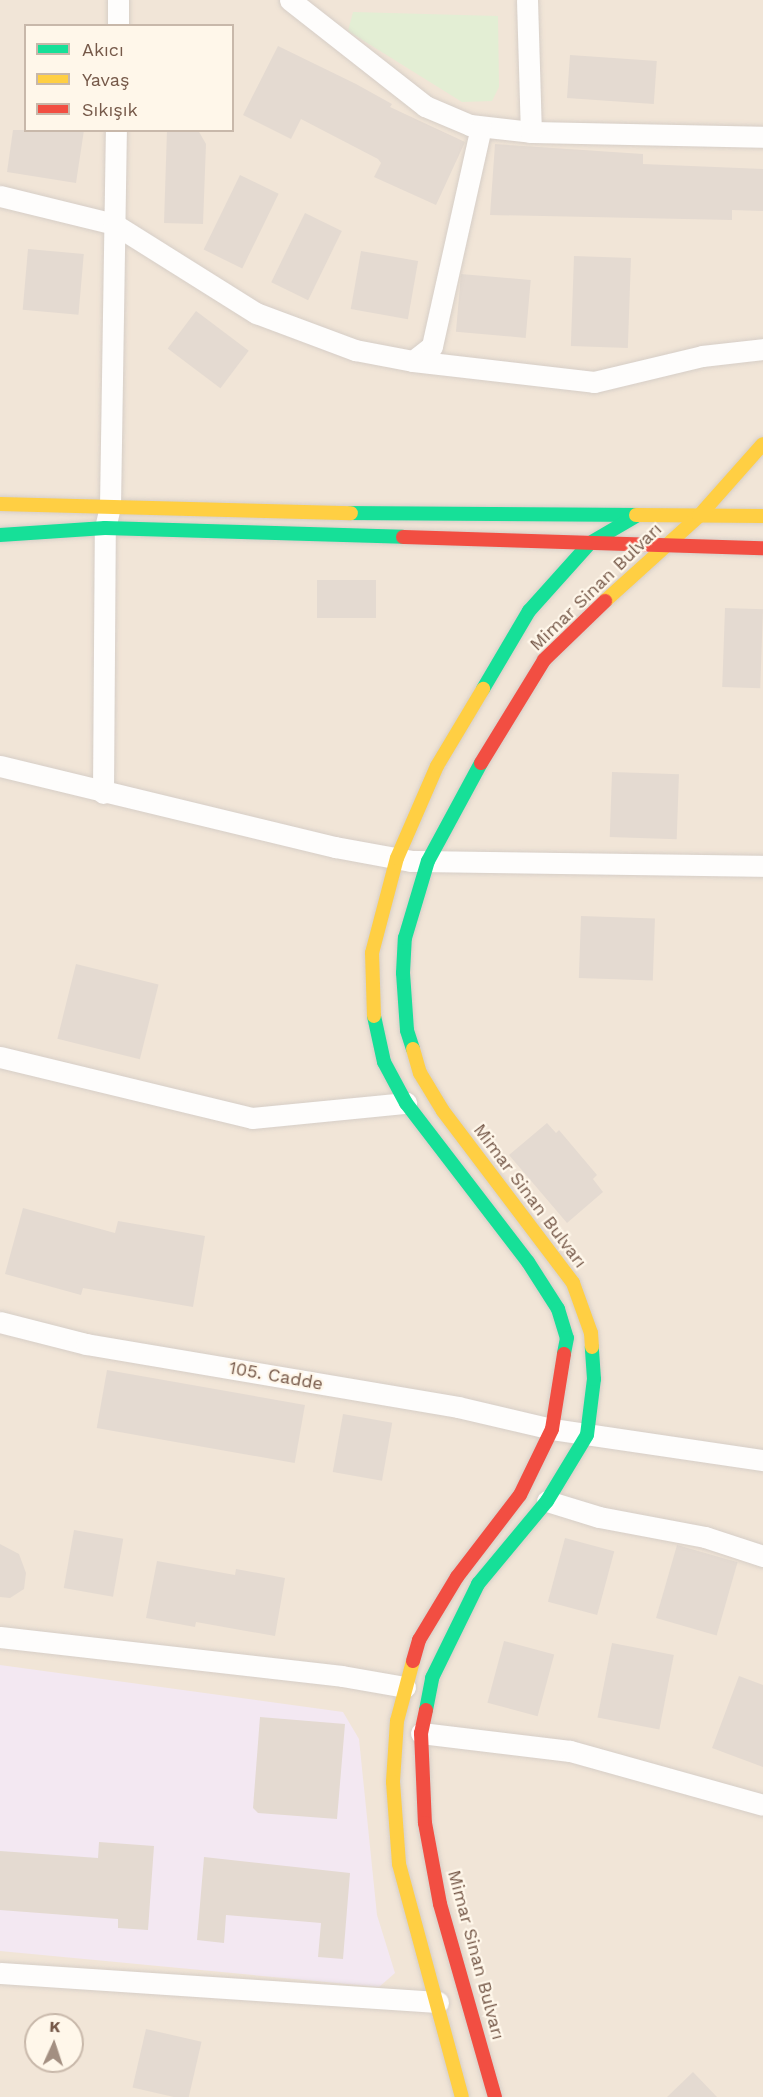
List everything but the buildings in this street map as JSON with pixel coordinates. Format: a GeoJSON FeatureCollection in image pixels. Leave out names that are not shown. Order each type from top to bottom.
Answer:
{"type":"FeatureCollection","features":[{"type":"Feature","properties":{"kind":"main road","name":"Mimar Sinan Bulvarı"},"geometry":{"type":"LineString","coordinates":[[495,2097],[440,1904],[425,1823],[421,1733],[432,1678],[478,1584],[547,1501],[587,1435],[594,1379],[591,1333],[573,1283],[443,1111],[420,1073],[407,1030],[403,973],[405,938],[428,861],[477,770],[544,660],[663,545],[699,516],[763,444]]}},
{"type":"Feature","properties":{"kind":"main road"},"geometry":{"type":"LineString","coordinates":[[0,504],[311,513],[763,516]]}},
{"type":"Feature","properties":{"kind":"main road","name":"Mimar Sinan Bulvarı"},"geometry":{"type":"LineString","coordinates":[[462,2097],[438,2001],[399,1864],[393,1782],[397,1721],[419,1640],[457,1577],[519,1495],[552,1429],[567,1338],[558,1309],[528,1262],[406,1103],[384,1062],[373,1012],[372,953],[397,858],[437,766],[529,610],[590,543],[636,516]]}},
{"type":"Feature","properties":{"kind":"main road"},"geometry":{"type":"LineString","coordinates":[[0,535],[105,528],[763,548]]}},
{"type":"Feature","properties":{"kind":"street"},"geometry":{"type":"LineString","coordinates":[[118,0],[118,24]]}},
{"type":"Feature","properties":{"kind":"street"},"geometry":{"type":"LineString","coordinates":[[290,0],[424,106],[481,127],[531,132],[763,137]]}},
{"type":"Feature","properties":{"kind":"street"},"geometry":{"type":"LineString","coordinates":[[527,0],[531,132]]}},
{"type":"Feature","properties":{"kind":"street"},"geometry":{"type":"LineString","coordinates":[[413,361],[432,346],[481,127]]}},
{"type":"Feature","properties":{"kind":"street"},"geometry":{"type":"LineString","coordinates":[[103,793],[105,528],[110,507],[116,132]]}},
{"type":"Feature","properties":{"kind":"street"},"geometry":{"type":"LineString","coordinates":[[0,196],[114,224],[256,313],[355,350],[413,361],[594,382],[702,356],[763,350]]}},
{"type":"Feature","properties":{"kind":"street"},"geometry":{"type":"LineString","coordinates":[[0,766],[103,793],[397,858],[428,861],[763,866]]}},
{"type":"Feature","properties":{"kind":"street"},"geometry":{"type":"LineString","coordinates":[[0,1057],[252,1118],[406,1103]]}},
{"type":"Feature","properties":{"kind":"street","name":"105. Cadde"},"geometry":{"type":"LineString","coordinates":[[0,1322],[86,1344],[458,1407],[552,1429],[763,1460]]}},
{"type":"Feature","properties":{"kind":"street"},"geometry":{"type":"LineString","coordinates":[[547,1501],[598,1517],[705,1537],[763,1556]]}},
{"type":"Feature","properties":{"kind":"street"},"geometry":{"type":"LineString","coordinates":[[0,1636],[342,1676],[405,1687]]}},
{"type":"Feature","properties":{"kind":"street"},"geometry":{"type":"LineString","coordinates":[[421,1733],[570,1751],[763,1805]]}},
{"type":"Feature","properties":{"kind":"street"},"geometry":{"type":"LineString","coordinates":[[0,1973],[438,2001]]}},
{"type":"Feature","properties":{"kind":"shaded area"},"geometry":{"type":"Polygon","coordinates":[[[0,0],[763,0],[763,2097],[0,2097],[0,0]]]}},
{"type":"Feature","properties":{"kind":"shaded area"},"geometry":{"type":"Polygon","coordinates":[[[0,1665],[343,1712],[359,1739],[377,1915],[395,1973],[379,1987],[0,1951],[0,1665]]]}},
{"type":"Feature","properties":{"kind":"green space"},"geometry":{"type":"Polygon","coordinates":[[[353,12],[498,16],[499,87],[492,101],[462,102],[348,31],[353,12]]]}},
{"type":"Feature","properties":{"kind":"traffic: fast"},"geometry":{"type":"LineString","coordinates":[[351,513],[636,515]]}},
{"type":"Feature","properties":{"kind":"traffic: fast"},"geometry":{"type":"LineString","coordinates":[[483,689],[529,611],[590,543],[636,516]]}},
{"type":"Feature","properties":{"kind":"traffic: fast"},"geometry":{"type":"LineString","coordinates":[[0,535],[105,528],[403,537]]}},
{"type":"Feature","properties":{"kind":"traffic: fast"},"geometry":{"type":"LineString","coordinates":[[413,1049],[407,1030],[403,973],[405,938],[428,861],[481,763]]}},
{"type":"Feature","properties":{"kind":"traffic: fast"},"geometry":{"type":"LineString","coordinates":[[374,1016],[384,1062],[406,1103],[528,1262],[558,1309],[567,1338],[564,1354]]}},
{"type":"Feature","properties":{"kind":"traffic: fast"},"geometry":{"type":"LineString","coordinates":[[426,1710],[432,1678],[478,1584],[547,1501],[587,1435],[594,1379],[592,1347]]}},
{"type":"Feature","properties":{"kind":"traffic: slow"},"geometry":{"type":"LineString","coordinates":[[605,601],[699,516],[763,444]]}},
{"type":"Feature","properties":{"kind":"traffic: slow"},"geometry":{"type":"LineString","coordinates":[[0,504],[351,513]]}},
{"type":"Feature","properties":{"kind":"traffic: slow"},"geometry":{"type":"LineString","coordinates":[[636,515],[763,516]]}},
{"type":"Feature","properties":{"kind":"traffic: slow"},"geometry":{"type":"LineString","coordinates":[[374,1016],[372,953],[397,858],[437,766],[483,689]]}},
{"type":"Feature","properties":{"kind":"traffic: slow"},"geometry":{"type":"LineString","coordinates":[[413,1049],[420,1073],[443,1111],[573,1283],[591,1333],[592,1347]]}},
{"type":"Feature","properties":{"kind":"traffic: slow"},"geometry":{"type":"LineString","coordinates":[[413,1661],[397,1721],[393,1782],[399,1864],[462,2097]]}},
{"type":"Feature","properties":{"kind":"traffic: jam"},"geometry":{"type":"LineString","coordinates":[[403,537],[763,548]]}},
{"type":"Feature","properties":{"kind":"traffic: jam"},"geometry":{"type":"LineString","coordinates":[[481,763],[544,660],[605,601]]}},
{"type":"Feature","properties":{"kind":"traffic: jam"},"geometry":{"type":"LineString","coordinates":[[413,1661],[419,1640],[457,1577],[520,1495],[552,1429],[564,1354]]}},
{"type":"Feature","properties":{"kind":"traffic: jam"},"geometry":{"type":"LineString","coordinates":[[426,1710],[421,1733],[425,1823],[440,1904],[495,2097]]}}]}
